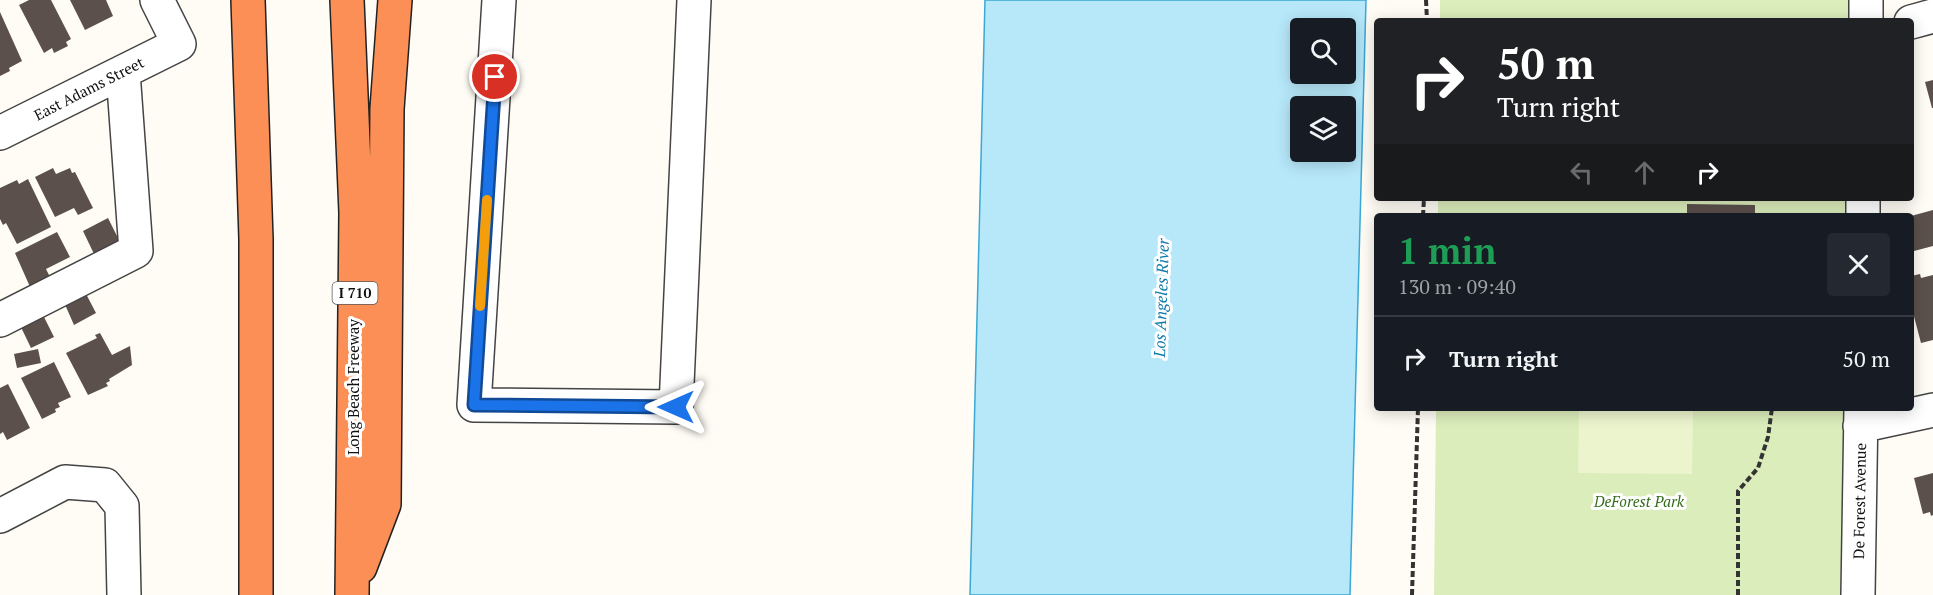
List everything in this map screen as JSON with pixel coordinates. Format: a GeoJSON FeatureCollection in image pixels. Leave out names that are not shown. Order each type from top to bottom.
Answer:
{"type":"FeatureCollection","features":[{"type":"Feature","properties":{"kind":"highway"},"geometry":{"type":"LineString","coordinates":[[238,0],[253,134]]}},
{"type":"Feature","properties":{"kind":"highway"},"geometry":{"type":"LineString","coordinates":[[248,0],[256,239],[256,595]]}},
{"type":"Feature","properties":{"kind":"highway","name":"Long Beach Freeway"},"geometry":{"type":"LineString","coordinates":[[346,0],[356,213],[352,590]]}},
{"type":"Feature","properties":{"kind":"highway"},"geometry":{"type":"LineString","coordinates":[[352,590],[384,504],[387,109],[395,0]]}},
{"type":"Feature","properties":{"kind":"street","name":"East Adams Street"},"geometry":{"type":"LineString","coordinates":[[0,133],[179,44],[157,0]]}},
{"type":"Feature","properties":{"kind":"street"},"geometry":{"type":"LineString","coordinates":[[499,0],[474,405],[676,407],[694,0]]}},
{"type":"Feature","properties":{"kind":"street"},"geometry":{"type":"LineString","coordinates":[[1866,0],[1866,18]]}},
{"type":"Feature","properties":{"kind":"street"},"geometry":{"type":"LineString","coordinates":[[1914,21],[1933,16]]}},
{"type":"Feature","properties":{"kind":"street"},"geometry":{"type":"LineString","coordinates":[[0,320],[136,251],[123,72]]}},
{"type":"Feature","properties":{"kind":"street"},"geometry":{"type":"LineString","coordinates":[[1861,417],[1933,410]]}},
{"type":"Feature","properties":{"kind":"street","name":"De Forest Avenue"},"geometry":{"type":"LineString","coordinates":[[1858,595],[1861,417]]}},
{"type":"Feature","properties":{"kind":"street"},"geometry":{"type":"LineString","coordinates":[[0,516],[65,482],[105,485],[122,506],[124,595]]}},
{"type":"Feature","properties":{"kind":"path"},"geometry":{"type":"LineString","coordinates":[[1426,0],[1427,18]]}},
{"type":"Feature","properties":{"kind":"path"},"geometry":{"type":"LineString","coordinates":[[1412,595],[1418,411]]}},
{"type":"Feature","properties":{"kind":"path"},"geometry":{"type":"LineString","coordinates":[[1738,595],[1738,491],[1758,468],[1768,437],[1772,411]]}},
{"type":"Feature","properties":{"kind":"green space"},"geometry":{"type":"Polygon","coordinates":[[[1440,0],[1851,0],[1851,18],[1440,18],[1440,0]]]}},
{"type":"Feature","properties":{"kind":"green space"},"geometry":{"type":"Polygon","coordinates":[[[1438,201],[1848,201],[1847,213],[1438,213],[1438,201]]]}},
{"type":"Feature","properties":{"kind":"green space","name":"DeForest Park"},"geometry":{"type":"Polygon","coordinates":[[[1436,411],[1844,411],[1841,595],[1434,595],[1436,411]]]}},
{"type":"Feature","properties":{"kind":"green space"},"geometry":{"type":"Polygon","coordinates":[[[1579,411],[1693,411],[1692,474],[1578,473],[1579,411]]]}},
{"type":"Feature","properties":{"kind":"water","name":"Los Angeles River"},"geometry":{"type":"Polygon","coordinates":[[[985,0],[1366,0],[1350,595],[970,595],[985,0]]]}},
{"type":"Feature","properties":{"kind":"building"},"geometry":{"type":"Polygon","coordinates":[[[29,0],[51,0],[71,39],[66,42],[68,46],[54,53],[52,48],[44,53],[19,5],[29,0]]]}},
{"type":"Feature","properties":{"kind":"building"},"geometry":{"type":"Polygon","coordinates":[[[70,0],[106,0],[113,16],[85,30],[70,0]]]}},
{"type":"Feature","properties":{"kind":"building"},"geometry":{"type":"Polygon","coordinates":[[[0,12],[22,61],[0,76],[0,12]]]}},
{"type":"Feature","properties":{"kind":"building"},"geometry":{"type":"Polygon","coordinates":[[[1933,80],[1933,108],[1932,108],[1925,82],[1933,80]]]}},
{"type":"Feature","properties":{"kind":"building"},"geometry":{"type":"Polygon","coordinates":[[[53,168],[56,174],[70,168],[72,173],[75,172],[93,208],[78,215],[74,208],[55,217],[35,177],[53,168]]]}},
{"type":"Feature","properties":{"kind":"building"},"geometry":{"type":"Polygon","coordinates":[[[28,179],[51,227],[17,244],[6,223],[3,225],[0,219],[0,188],[17,180],[19,184],[28,179]]]}},
{"type":"Feature","properties":{"kind":"building"},"geometry":{"type":"Polygon","coordinates":[[[1687,204],[1755,205],[1755,213],[1687,213],[1687,204]]]}},
{"type":"Feature","properties":{"kind":"building"},"geometry":{"type":"Polygon","coordinates":[[[1933,210],[1933,246],[1914,251],[1914,215],[1933,210]]]}},
{"type":"Feature","properties":{"kind":"building"},"geometry":{"type":"Polygon","coordinates":[[[108,218],[121,244],[95,256],[83,231],[108,218]]]}},
{"type":"Feature","properties":{"kind":"building"},"geometry":{"type":"Polygon","coordinates":[[[57,232],[70,257],[46,269],[51,279],[31,289],[15,253],[57,232]]]}},
{"type":"Feature","properties":{"kind":"building"},"geometry":{"type":"Polygon","coordinates":[[[1920,274],[1921,278],[1933,275],[1933,340],[1921,343],[1914,316],[1914,275],[1920,274]]]}},
{"type":"Feature","properties":{"kind":"building"},"geometry":{"type":"Polygon","coordinates":[[[84,290],[96,313],[74,325],[63,300],[84,290]]]}},
{"type":"Feature","properties":{"kind":"building"},"geometry":{"type":"Polygon","coordinates":[[[42,313],[54,337],[31,348],[19,323],[42,313]]]}},
{"type":"Feature","properties":{"kind":"building"},"geometry":{"type":"Polygon","coordinates":[[[100,333],[112,355],[130,346],[132,365],[109,379],[110,381],[106,383],[108,386],[88,395],[66,353],[97,338],[95,335],[100,333]]]}},
{"type":"Feature","properties":{"kind":"building"},"geometry":{"type":"Polygon","coordinates":[[[38,349],[41,363],[17,368],[14,354],[38,349]]]}},
{"type":"Feature","properties":{"kind":"building"},"geometry":{"type":"Polygon","coordinates":[[[54,362],[71,397],[58,403],[60,407],[55,409],[56,412],[42,419],[21,378],[54,362]]]}},
{"type":"Feature","properties":{"kind":"building"},"geometry":{"type":"Polygon","coordinates":[[[8,384],[30,428],[7,440],[3,432],[0,434],[0,388],[8,384]]]}},
{"type":"Feature","properties":{"kind":"building"},"geometry":{"type":"Polygon","coordinates":[[[1933,473],[1933,515],[1931,516],[1930,512],[1923,514],[1914,478],[1933,473]]]}},
{"type":"Feature","properties":{"kind":"slow traffic"},"geometry":{"type":"LineString","coordinates":[[480,306],[487,200]]}},
{"type":"Feature","properties":{"kind":"route"},"geometry":{"type":"LineString","coordinates":[[495,77],[474,405],[676,407]]}}]}
